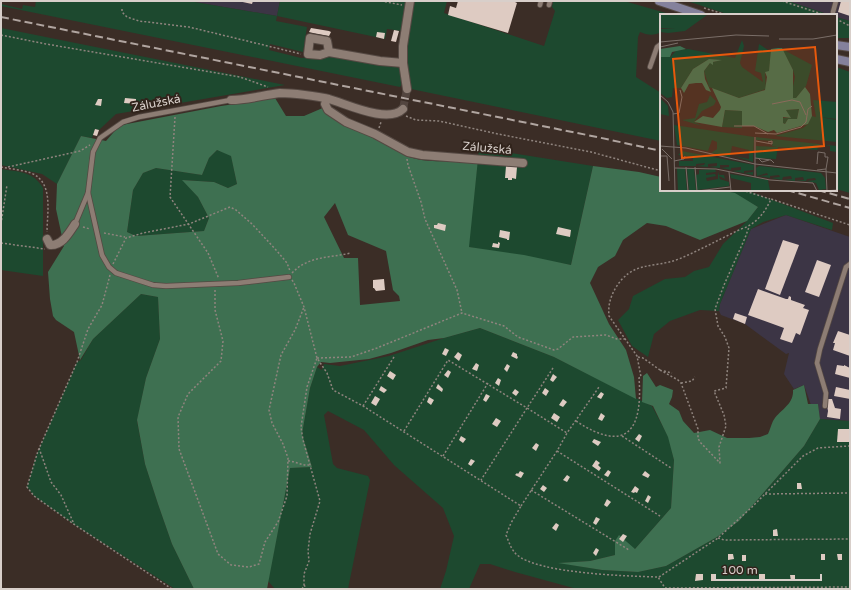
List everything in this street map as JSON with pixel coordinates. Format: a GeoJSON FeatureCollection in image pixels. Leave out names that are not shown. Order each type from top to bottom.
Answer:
{"type":"FeatureCollection","features":[{"type":"Feature","properties":{"kind":"main road"},"geometry":{"type":"LineString","coordinates":[[659,1],[689,13]]}},
{"type":"Feature","properties":{"kind":"main road"},"geometry":{"type":"LineString","coordinates":[[837,45],[850,47]]}},
{"type":"Feature","properties":{"kind":"main road"},"geometry":{"type":"LineString","coordinates":[[837,59],[850,62]]}},
{"type":"Feature","properties":{"kind":"street"},"geometry":{"type":"LineString","coordinates":[[407,89],[403,63],[403,46],[410,4]]}},
{"type":"Feature","properties":{"kind":"street"},"geometry":{"type":"LineString","coordinates":[[329,52],[327,41],[310,38],[308,54],[320,55],[329,52],[380,61],[403,63]]}},
{"type":"Feature","properties":{"kind":"street","name":"Zálužská"},"geometry":{"type":"LineString","coordinates":[[231,100],[247,100],[280,94],[328,99],[369,112],[384,115],[401,110]]}},
{"type":"Feature","properties":{"kind":"street","name":"Zálužská"},"geometry":{"type":"LineString","coordinates":[[328,99],[325,104],[328,110],[346,122],[375,134],[408,152],[422,155],[523,163]]}},
{"type":"Feature","properties":{"kind":"street"},"geometry":{"type":"LineString","coordinates":[[47,239],[50,245],[57,244],[66,237],[75,224]]}},
{"type":"Feature","properties":{"kind":"lane"},"geometry":{"type":"LineString","coordinates":[[833,12],[836,1]]}},
{"type":"Feature","properties":{"kind":"lane"},"geometry":{"type":"LineString","coordinates":[[650,66],[657,47],[660,45]]}},
{"type":"Feature","properties":{"kind":"lane","name":"Zálužská"},"geometry":{"type":"LineString","coordinates":[[100,138],[124,122],[139,117],[231,100]]}},
{"type":"Feature","properties":{"kind":"lane"},"geometry":{"type":"LineString","coordinates":[[75,224],[88,193],[93,152],[100,138]]}},
{"type":"Feature","properties":{"kind":"lane"},"geometry":{"type":"LineString","coordinates":[[88,193],[102,255],[111,269],[116,273],[153,285],[166,286],[221,284],[290,275]]}},
{"type":"Feature","properties":{"kind":"lane"},"geometry":{"type":"LineString","coordinates":[[824,406],[826,393],[817,363],[846,267],[850,264]]}},
{"type":"Feature","properties":{"kind":"path"},"geometry":{"type":"LineString","coordinates":[[381,1],[410,4]]}},
{"type":"Feature","properties":{"kind":"path"},"geometry":{"type":"LineString","coordinates":[[782,1],[822,14]]}},
{"type":"Feature","properties":{"kind":"path"},"geometry":{"type":"LineString","coordinates":[[698,6],[724,14]]}},
{"type":"Feature","properties":{"kind":"path"},"geometry":{"type":"LineString","coordinates":[[122,9],[122,12],[127,17],[139,21],[189,27],[302,54],[308,54]]}},
{"type":"Feature","properties":{"kind":"path"},"geometry":{"type":"LineString","coordinates":[[837,20],[850,26]]}},
{"type":"Feature","properties":{"kind":"path"},"geometry":{"type":"LineString","coordinates":[[1,35],[240,77],[268,87]]}},
{"type":"Feature","properties":{"kind":"path"},"geometry":{"type":"LineString","coordinates":[[401,110],[416,120],[439,121],[591,152],[660,171]]}},
{"type":"Feature","properties":{"kind":"path"},"geometry":{"type":"LineString","coordinates":[[175,111],[170,197],[208,253],[221,284]]}},
{"type":"Feature","properties":{"kind":"path"},"geometry":{"type":"LineString","coordinates":[[369,112],[381,122],[379,129],[375,134]]}},
{"type":"Feature","properties":{"kind":"path"},"geometry":{"type":"LineString","coordinates":[[6,168],[80,151],[100,138]]}},
{"type":"Feature","properties":{"kind":"path"},"geometry":{"type":"LineString","coordinates":[[408,152],[406,156],[408,165],[421,202],[425,219],[457,290],[462,313]]}},
{"type":"Feature","properties":{"kind":"path"},"geometry":{"type":"LineString","coordinates":[[1,167],[31,173],[36,176],[45,186],[47,202],[47,239]]}},
{"type":"Feature","properties":{"kind":"path"},"geometry":{"type":"LineString","coordinates":[[1,224],[7,185]]}},
{"type":"Feature","properties":{"kind":"path"},"geometry":{"type":"LineString","coordinates":[[745,191],[850,225]]}},
{"type":"Feature","properties":{"kind":"path"},"geometry":{"type":"LineString","coordinates":[[576,421],[602,435],[609,437],[622,436],[627,434],[632,428],[640,409],[641,398],[639,378],[641,378],[637,356],[609,316],[608,310],[612,295],[625,275],[649,265],[676,260],[741,229],[749,227],[760,217],[767,208],[771,199]]}},
{"type":"Feature","properties":{"kind":"path"},"geometry":{"type":"LineString","coordinates":[[75,224],[97,232],[126,238],[189,224],[230,207],[236,210],[252,224],[287,263],[290,275],[304,307],[317,358],[327,372],[333,390],[363,406],[521,506]]}},
{"type":"Feature","properties":{"kind":"path"},"geometry":{"type":"LineString","coordinates":[[637,356],[643,358],[682,383],[698,430],[698,438],[720,463],[719,448],[726,426],[724,415],[714,391],[726,388],[729,348],[725,337],[718,326],[715,309],[724,285],[746,238],[749,227]]}},
{"type":"Feature","properties":{"kind":"path"},"geometry":{"type":"LineString","coordinates":[[126,238],[111,269],[102,305],[88,329],[77,362],[39,448],[27,487],[34,496],[75,525],[172,589]]}},
{"type":"Feature","properties":{"kind":"path"},"geometry":{"type":"LineString","coordinates":[[1,243],[44,249]]}},
{"type":"Feature","properties":{"kind":"path"},"geometry":{"type":"LineString","coordinates":[[290,275],[298,266],[309,260],[335,257],[351,253]]}},
{"type":"Feature","properties":{"kind":"path"},"geometry":{"type":"LineString","coordinates":[[215,284],[215,310],[223,341],[221,361],[188,394],[178,417],[179,449],[218,554],[231,565],[249,567],[259,564],[265,542],[278,522],[287,496],[288,460],[283,444],[272,423],[269,410],[281,355],[295,330],[304,307]]}},
{"type":"Feature","properties":{"kind":"path"},"geometry":{"type":"LineString","coordinates":[[317,358],[351,357],[377,348],[462,313],[504,326],[518,337],[554,350],[558,349],[573,337],[606,335],[625,340]]}},
{"type":"Feature","properties":{"kind":"path"},"geometry":{"type":"LineString","coordinates":[[363,406],[394,357]]}},
{"type":"Feature","properties":{"kind":"path"},"geometry":{"type":"LineString","coordinates":[[302,589],[304,585],[304,574],[309,561],[308,551],[310,534],[320,501],[303,440],[301,427],[307,387],[317,358]]}},
{"type":"Feature","properties":{"kind":"path"},"geometry":{"type":"LineString","coordinates":[[403,431],[448,360],[488,383],[567,433]]}},
{"type":"Feature","properties":{"kind":"path"},"geometry":{"type":"LineString","coordinates":[[480,480],[553,368]]}},
{"type":"Feature","properties":{"kind":"path"},"geometry":{"type":"LineString","coordinates":[[660,370],[672,373]]}},
{"type":"Feature","properties":{"kind":"path"},"geometry":{"type":"LineString","coordinates":[[682,383],[692,381],[695,378]]}},
{"type":"Feature","properties":{"kind":"path"},"geometry":{"type":"LineString","coordinates":[[443,456],[488,383]]}},
{"type":"Feature","properties":{"kind":"path"},"geometry":{"type":"LineString","coordinates":[[599,387],[567,433],[531,490],[511,523],[506,535],[510,545],[517,554],[527,560],[548,567],[596,574],[658,577],[718,538],[752,507],[803,456],[818,448],[850,446]]}},
{"type":"Feature","properties":{"kind":"path"},"geometry":{"type":"LineString","coordinates":[[622,436],[671,468]]}},
{"type":"Feature","properties":{"kind":"path"},"geometry":{"type":"LineString","coordinates":[[39,448],[51,482],[61,495],[75,525]]}},
{"type":"Feature","properties":{"kind":"path"},"geometry":{"type":"LineString","coordinates":[[557,451],[660,516]]}},
{"type":"Feature","properties":{"kind":"path"},"geometry":{"type":"LineString","coordinates":[[288,460],[299,464],[310,465]]}},
{"type":"Feature","properties":{"kind":"path"},"geometry":{"type":"LineString","coordinates":[[531,490],[629,550]]}},
{"type":"Feature","properties":{"kind":"path"},"geometry":{"type":"LineString","coordinates":[[765,494],[850,493]]}},
{"type":"Feature","properties":{"kind":"path"},"geometry":{"type":"LineString","coordinates":[[718,538],[724,540],[850,539]]}},
{"type":"Feature","properties":{"kind":"path"},"geometry":{"type":"LineString","coordinates":[[658,577],[665,588],[850,587]]}},
{"type":"Feature","properties":{"kind":"path"},"geometry":{"type":"LineString","coordinates":[[304,585],[307,589]]}},
{"type":"Feature","properties":{"kind":"shaded area"},"geometry":{"type":"Polygon","coordinates":[[[189,1],[280,1],[277,16],[189,1]]]}},
{"type":"Feature","properties":{"kind":"shaded area"},"geometry":{"type":"Polygon","coordinates":[[[788,1],[850,1],[850,21],[837,17],[837,14],[827,14],[788,1]]]}},
{"type":"Feature","properties":{"kind":"shaded area"},"geometry":{"type":"Polygon","coordinates":[[[786,215],[850,237],[850,421],[820,419],[818,404],[811,405],[804,385],[794,389],[784,374],[789,353],[786,354],[745,324],[721,315],[719,311],[720,304],[751,229],[786,215]]]}},
{"type":"Feature","properties":{"kind":"green space"},"geometry":{"type":"Polygon","coordinates":[[[36,1],[189,1],[277,16],[276,21],[307,27],[303,52],[270,44],[269,50],[301,58],[338,57],[401,68],[403,82],[400,87],[1,6],[1,4],[22,9],[23,5],[35,7],[36,1]]]}},
{"type":"Feature","properties":{"kind":"green space"},"geometry":{"type":"Polygon","coordinates":[[[280,1],[408,1],[402,31],[387,29],[385,39],[277,16],[280,1]]]}},
{"type":"Feature","properties":{"kind":"green space"},"geometry":{"type":"Polygon","coordinates":[[[415,1],[447,1],[444,13],[544,46],[555,11],[552,7],[553,1],[624,1],[670,14],[660,14],[660,32],[650,35],[640,32],[638,37],[636,77],[660,92],[660,141],[411,89],[407,69],[407,36],[415,1]]]}},
{"type":"Feature","properties":{"kind":"green space"},"geometry":{"type":"Polygon","coordinates":[[[687,1],[788,1],[827,14],[727,14],[687,1]]]}},
{"type":"Feature","properties":{"kind":"green space"},"geometry":{"type":"Polygon","coordinates":[[[837,17],[850,21],[850,38],[837,38],[837,17]]]}},
{"type":"Feature","properties":{"kind":"green space"},"geometry":{"type":"Polygon","coordinates":[[[1,28],[285,85],[116,114],[99,130],[95,129],[92,138],[81,136],[57,184],[42,174],[1,165],[1,28]]]}},
{"type":"Feature","properties":{"kind":"green space"},"geometry":{"type":"Polygon","coordinates":[[[837,67],[850,72],[850,193],[837,189],[837,67]]]}},
{"type":"Feature","properties":{"kind":"green space"},"geometry":{"type":"Polygon","coordinates":[[[275,98],[286,116],[304,116],[325,107],[406,156],[414,159],[451,161],[478,159],[469,247],[524,255],[571,265],[593,166],[639,172],[660,177],[660,191],[725,191],[735,193],[758,207],[747,221],[700,240],[666,226],[647,223],[623,240],[615,256],[598,267],[590,283],[609,324],[626,350],[634,377],[636,399],[554,357],[480,328],[444,338],[428,340],[369,359],[330,363],[321,362],[317,367],[310,388],[302,434],[312,467],[290,468],[267,589],[194,589],[172,544],[158,504],[145,464],[137,420],[146,378],[160,339],[158,297],[141,294],[93,339],[80,360],[74,332],[56,320],[53,316],[50,299],[48,272],[64,246],[56,209],[57,184],[81,136],[106,141],[119,126],[221,106],[275,98]],[[217,150],[209,158],[202,175],[156,168],[143,173],[133,190],[127,232],[136,236],[204,231],[209,218],[198,197],[182,180],[214,182],[228,188],[237,184],[231,156],[217,150]],[[335,203],[324,217],[344,258],[358,258],[360,305],[400,301],[399,296],[393,290],[386,251],[348,235],[335,203]]]}},
{"type":"Feature","properties":{"kind":"green space"},"geometry":{"type":"Polygon","coordinates":[[[479,148],[593,166],[571,265],[468,247],[479,148]]]}},
{"type":"Feature","properties":{"kind":"green space"},"geometry":{"type":"Polygon","coordinates":[[[217,150],[231,155],[237,184],[228,188],[214,182],[183,180],[198,197],[209,218],[204,231],[136,236],[127,232],[133,190],[143,173],[156,168],[202,175],[209,158],[217,150]]]}},
{"type":"Feature","properties":{"kind":"green space"},"geometry":{"type":"Polygon","coordinates":[[[1,169],[30,175],[39,182],[43,188],[43,276],[1,270],[1,169]]]}},
{"type":"Feature","properties":{"kind":"green space"},"geometry":{"type":"Polygon","coordinates":[[[729,191],[749,191],[833,223],[832,230],[786,215],[763,222],[751,229],[720,304],[719,311],[700,310],[670,321],[654,334],[648,357],[632,346],[618,320],[629,309],[633,296],[665,279],[685,277],[694,271],[709,267],[723,244],[747,221],[758,207],[729,191]]]}},
{"type":"Feature","properties":{"kind":"green space"},"geometry":{"type":"Polygon","coordinates":[[[141,294],[158,297],[160,339],[146,378],[137,421],[145,464],[158,504],[172,544],[194,589],[175,589],[75,525],[34,496],[27,487],[36,456],[77,362],[81,360],[93,339],[141,294]]]}},
{"type":"Feature","properties":{"kind":"green space"},"geometry":{"type":"Polygon","coordinates":[[[480,328],[554,357],[652,406],[669,438],[674,460],[671,508],[635,549],[615,541],[615,555],[590,561],[561,563],[602,570],[638,572],[666,566],[717,537],[739,521],[804,446],[820,419],[850,421],[850,589],[577,589],[490,564],[480,564],[469,589],[440,589],[446,571],[454,536],[443,508],[394,465],[364,430],[328,411],[324,415],[333,464],[337,468],[368,476],[370,480],[348,589],[275,589],[268,581],[290,468],[312,467],[302,434],[310,388],[317,367],[322,370],[324,364],[340,366],[389,356],[480,328]]]}},
{"type":"Feature","properties":{"kind":"green space"},"geometry":{"type":"Polygon","coordinates":[[[647,373],[656,387],[660,385],[673,390],[669,404],[679,411],[683,421],[694,433],[710,430],[727,438],[760,437],[768,434],[773,421],[789,404],[793,395],[793,390],[804,385],[808,404],[818,404],[820,419],[804,446],[739,521],[717,537],[666,566],[638,572],[602,570],[558,563],[590,561],[615,555],[615,541],[619,535],[635,549],[671,508],[674,460],[668,437],[653,406],[642,402],[643,376],[647,373]]]}},
{"type":"Feature","properties":{"kind":"building"},"geometry":{"type":"Polygon","coordinates":[[[238,1],[253,1],[252,4],[238,1]]]}},
{"type":"Feature","properties":{"kind":"building"},"geometry":{"type":"Polygon","coordinates":[[[458,1],[513,1],[517,3],[508,33],[448,15],[450,6],[456,8],[458,1]]]}},
{"type":"Feature","properties":{"kind":"building"},"geometry":{"type":"Polygon","coordinates":[[[841,1],[850,1],[850,16],[838,12],[841,1]]]}},
{"type":"Feature","properties":{"kind":"building"},"geometry":{"type":"Polygon","coordinates":[[[311,28],[331,32],[329,36],[313,33],[309,32],[311,28]]]}},
{"type":"Feature","properties":{"kind":"building"},"geometry":{"type":"Polygon","coordinates":[[[394,30],[399,31],[396,42],[391,41],[394,30]]]}},
{"type":"Feature","properties":{"kind":"building"},"geometry":{"type":"Polygon","coordinates":[[[377,32],[385,33],[384,39],[376,37],[377,32]]]}},
{"type":"Feature","properties":{"kind":"building"},"geometry":{"type":"Polygon","coordinates":[[[125,98],[136,99],[136,104],[124,103],[125,98]]]}},
{"type":"Feature","properties":{"kind":"building"},"geometry":{"type":"Polygon","coordinates":[[[98,99],[102,99],[101,106],[95,105],[98,99]]]}},
{"type":"Feature","properties":{"kind":"building"},"geometry":{"type":"Polygon","coordinates":[[[95,129],[99,130],[97,136],[93,135],[95,129]]]}},
{"type":"Feature","properties":{"kind":"building"},"geometry":{"type":"Polygon","coordinates":[[[506,166],[517,167],[516,179],[512,178],[512,180],[508,180],[508,178],[505,178],[506,166]]]}},
{"type":"Feature","properties":{"kind":"building"},"geometry":{"type":"Polygon","coordinates":[[[438,223],[446,225],[445,231],[434,228],[434,225],[437,225],[438,223]]]}},
{"type":"Feature","properties":{"kind":"building"},"geometry":{"type":"Polygon","coordinates":[[[558,227],[571,230],[570,237],[556,234],[558,227]]]}},
{"type":"Feature","properties":{"kind":"building"},"geometry":{"type":"Polygon","coordinates":[[[500,230],[510,232],[509,240],[499,237],[500,230]]]}},
{"type":"Feature","properties":{"kind":"building"},"geometry":{"type":"Polygon","coordinates":[[[783,240],[799,245],[780,295],[765,289],[783,240]]]}},
{"type":"Feature","properties":{"kind":"building"},"geometry":{"type":"Polygon","coordinates":[[[498,242],[500,243],[499,248],[492,247],[493,243],[498,244],[498,242]]]}},
{"type":"Feature","properties":{"kind":"building"},"geometry":{"type":"Polygon","coordinates":[[[817,260],[831,265],[819,297],[805,292],[817,260]]]}},
{"type":"Feature","properties":{"kind":"building"},"geometry":{"type":"Polygon","coordinates":[[[384,279],[385,290],[376,291],[373,288],[373,280],[384,279]]]}},
{"type":"Feature","properties":{"kind":"building"},"geometry":{"type":"Polygon","coordinates":[[[758,289],[786,299],[788,299],[789,296],[791,297],[791,300],[805,305],[803,308],[809,310],[800,335],[796,333],[792,343],[780,339],[784,328],[748,315],[758,289]]]}},
{"type":"Feature","properties":{"kind":"building"},"geometry":{"type":"Polygon","coordinates":[[[735,313],[747,317],[745,324],[733,319],[735,313]]]}},
{"type":"Feature","properties":{"kind":"building"},"geometry":{"type":"Polygon","coordinates":[[[838,331],[850,335],[850,356],[833,350],[835,343],[833,343],[838,331]]]}},
{"type":"Feature","properties":{"kind":"building"},"geometry":{"type":"Polygon","coordinates":[[[445,348],[449,350],[446,356],[442,354],[445,348]]]}},
{"type":"Feature","properties":{"kind":"building"},"geometry":{"type":"Polygon","coordinates":[[[458,352],[462,355],[459,361],[454,357],[458,352]]]}},
{"type":"Feature","properties":{"kind":"building"},"geometry":{"type":"Polygon","coordinates":[[[513,352],[517,354],[517,359],[511,356],[513,352]]]}},
{"type":"Feature","properties":{"kind":"building"},"geometry":{"type":"Polygon","coordinates":[[[476,363],[479,365],[477,371],[472,369],[476,363]]]}},
{"type":"Feature","properties":{"kind":"building"},"geometry":{"type":"Polygon","coordinates":[[[507,364],[510,366],[507,372],[504,369],[507,364]]]}},
{"type":"Feature","properties":{"kind":"building"},"geometry":{"type":"Polygon","coordinates":[[[837,365],[844,365],[850,368],[850,378],[835,374],[837,365]]]}},
{"type":"Feature","properties":{"kind":"building"},"geometry":{"type":"Polygon","coordinates":[[[448,370],[451,372],[448,378],[444,375],[448,370]]]}},
{"type":"Feature","properties":{"kind":"building"},"geometry":{"type":"Polygon","coordinates":[[[390,371],[396,375],[393,380],[387,376],[390,371]]]}},
{"type":"Feature","properties":{"kind":"building"},"geometry":{"type":"Polygon","coordinates":[[[553,374],[557,377],[553,382],[550,380],[553,374]]]}},
{"type":"Feature","properties":{"kind":"building"},"geometry":{"type":"Polygon","coordinates":[[[498,378],[501,380],[499,386],[495,383],[498,378]]]}},
{"type":"Feature","properties":{"kind":"building"},"geometry":{"type":"Polygon","coordinates":[[[438,384],[443,389],[442,392],[436,388],[438,384]]]}},
{"type":"Feature","properties":{"kind":"building"},"geometry":{"type":"Polygon","coordinates":[[[381,386],[387,390],[384,393],[379,390],[381,386]]]}},
{"type":"Feature","properties":{"kind":"building"},"geometry":{"type":"Polygon","coordinates":[[[836,387],[850,390],[850,399],[834,396],[836,387]]]}},
{"type":"Feature","properties":{"kind":"building"},"geometry":{"type":"Polygon","coordinates":[[[545,388],[549,391],[546,396],[542,393],[545,388]]]}},
{"type":"Feature","properties":{"kind":"building"},"geometry":{"type":"Polygon","coordinates":[[[515,389],[519,392],[516,396],[512,393],[515,389]]]}},
{"type":"Feature","properties":{"kind":"building"},"geometry":{"type":"Polygon","coordinates":[[[601,392],[604,394],[601,399],[597,397],[601,392]]]}},
{"type":"Feature","properties":{"kind":"building"},"geometry":{"type":"Polygon","coordinates":[[[486,394],[490,396],[486,402],[483,400],[486,394]]]}},
{"type":"Feature","properties":{"kind":"building"},"geometry":{"type":"Polygon","coordinates":[[[375,396],[380,399],[376,406],[371,403],[375,396]]]}},
{"type":"Feature","properties":{"kind":"building"},"geometry":{"type":"Polygon","coordinates":[[[429,397],[434,400],[431,405],[427,402],[429,397]]]}},
{"type":"Feature","properties":{"kind":"building"},"geometry":{"type":"Polygon","coordinates":[[[563,399],[567,402],[563,407],[559,405],[563,399]]]}},
{"type":"Feature","properties":{"kind":"building"},"geometry":{"type":"Polygon","coordinates":[[[826,399],[832,399],[835,408],[841,409],[840,419],[827,417],[828,411],[826,399]]]}},
{"type":"Feature","properties":{"kind":"building"},"geometry":{"type":"Polygon","coordinates":[[[554,413],[560,417],[557,422],[551,418],[554,413]]]}},
{"type":"Feature","properties":{"kind":"building"},"geometry":{"type":"Polygon","coordinates":[[[601,413],[605,416],[602,421],[598,419],[601,413]]]}},
{"type":"Feature","properties":{"kind":"building"},"geometry":{"type":"Polygon","coordinates":[[[496,418],[501,421],[497,427],[492,424],[496,418]]]}},
{"type":"Feature","properties":{"kind":"building"},"geometry":{"type":"Polygon","coordinates":[[[838,429],[850,429],[850,442],[837,442],[838,429]]]}},
{"type":"Feature","properties":{"kind":"building"},"geometry":{"type":"Polygon","coordinates":[[[639,434],[642,436],[639,442],[635,439],[639,434]]]}},
{"type":"Feature","properties":{"kind":"building"},"geometry":{"type":"Polygon","coordinates":[[[461,436],[466,439],[463,443],[459,440],[461,436]]]}},
{"type":"Feature","properties":{"kind":"building"},"geometry":{"type":"Polygon","coordinates":[[[594,439],[601,442],[598,446],[592,442],[594,439]]]}},
{"type":"Feature","properties":{"kind":"building"},"geometry":{"type":"Polygon","coordinates":[[[536,443],[539,445],[536,451],[532,448],[536,443]]]}},
{"type":"Feature","properties":{"kind":"building"},"geometry":{"type":"Polygon","coordinates":[[[471,459],[475,461],[471,466],[468,464],[471,459]]]}},
{"type":"Feature","properties":{"kind":"building"},"geometry":{"type":"Polygon","coordinates":[[[596,460],[600,463],[598,465],[601,468],[599,471],[592,466],[596,460]]]}},
{"type":"Feature","properties":{"kind":"building"},"geometry":{"type":"Polygon","coordinates":[[[608,470],[611,472],[608,477],[604,475],[608,470]]]}},
{"type":"Feature","properties":{"kind":"building"},"geometry":{"type":"Polygon","coordinates":[[[520,471],[524,473],[521,478],[515,475],[520,471]]]}},
{"type":"Feature","properties":{"kind":"building"},"geometry":{"type":"Polygon","coordinates":[[[645,471],[650,475],[648,478],[642,475],[645,471]]]}},
{"type":"Feature","properties":{"kind":"building"},"geometry":{"type":"Polygon","coordinates":[[[567,475],[570,477],[567,482],[563,480],[567,475]]]}},
{"type":"Feature","properties":{"kind":"building"},"geometry":{"type":"Polygon","coordinates":[[[797,483],[801,483],[802,489],[797,489],[797,483]]]}},
{"type":"Feature","properties":{"kind":"building"},"geometry":{"type":"Polygon","coordinates":[[[543,485],[547,488],[544,492],[540,489],[543,485]]]}},
{"type":"Feature","properties":{"kind":"building"},"geometry":{"type":"Polygon","coordinates":[[[635,486],[639,489],[637,493],[631,492],[635,486]]]}},
{"type":"Feature","properties":{"kind":"building"},"geometry":{"type":"Polygon","coordinates":[[[648,495],[651,497],[648,503],[645,501],[648,495]]]}},
{"type":"Feature","properties":{"kind":"building"},"geometry":{"type":"Polygon","coordinates":[[[607,499],[611,502],[607,507],[604,505],[607,499]]]}},
{"type":"Feature","properties":{"kind":"building"},"geometry":{"type":"Polygon","coordinates":[[[596,517],[600,519],[596,525],[593,523],[596,517]]]}},
{"type":"Feature","properties":{"kind":"building"},"geometry":{"type":"Polygon","coordinates":[[[556,523],[559,525],[556,531],[552,528],[556,523]]]}},
{"type":"Feature","properties":{"kind":"building"},"geometry":{"type":"Polygon","coordinates":[[[777,529],[778,536],[773,536],[773,530],[777,529]]]}},
{"type":"Feature","properties":{"kind":"building"},"geometry":{"type":"Polygon","coordinates":[[[623,534],[627,536],[623,542],[619,539],[623,534]]]}},
{"type":"Feature","properties":{"kind":"building"},"geometry":{"type":"Polygon","coordinates":[[[596,548],[599,550],[596,556],[593,553],[596,548]]]}},
{"type":"Feature","properties":{"kind":"building"},"geometry":{"type":"Polygon","coordinates":[[[728,554],[733,554],[734,559],[728,560],[728,554]]]}},
{"type":"Feature","properties":{"kind":"building"},"geometry":{"type":"Polygon","coordinates":[[[821,554],[825,554],[825,560],[821,560],[821,554]]]}},
{"type":"Feature","properties":{"kind":"building"},"geometry":{"type":"Polygon","coordinates":[[[837,554],[842,554],[842,560],[838,560],[837,554]]]}},
{"type":"Feature","properties":{"kind":"building"},"geometry":{"type":"Polygon","coordinates":[[[742,555],[746,555],[746,561],[742,561],[742,555]]]}},
{"type":"Feature","properties":{"kind":"building"},"geometry":{"type":"Polygon","coordinates":[[[696,574],[703,574],[703,580],[695,581],[696,574]]]}},
{"type":"Feature","properties":{"kind":"building"},"geometry":{"type":"Polygon","coordinates":[[[711,574],[716,574],[716,581],[711,581],[711,574]]]}},
{"type":"Feature","properties":{"kind":"building"},"geometry":{"type":"Polygon","coordinates":[[[759,574],[765,574],[765,581],[759,581],[759,574]]]}},
{"type":"Feature","properties":{"kind":"building"},"geometry":{"type":"Polygon","coordinates":[[[790,575],[795,575],[795,581],[791,581],[790,575]]]}},
{"type":"Feature","properties":{"kind":"tunnel"},"geometry":{"type":"LineString","coordinates":[[403,109],[407,89]]}},
{"type":"Feature","properties":{"kind":"railway"},"geometry":{"type":"LineString","coordinates":[[1,17],[660,151]]}},
{"type":"Feature","properties":{"kind":"railway"},"geometry":{"type":"LineString","coordinates":[[790,191],[850,208]]}},
{"type":"Feature","properties":{"kind":"railway"},"geometry":{"type":"LineString","coordinates":[[822,191],[850,199]]}}]}
